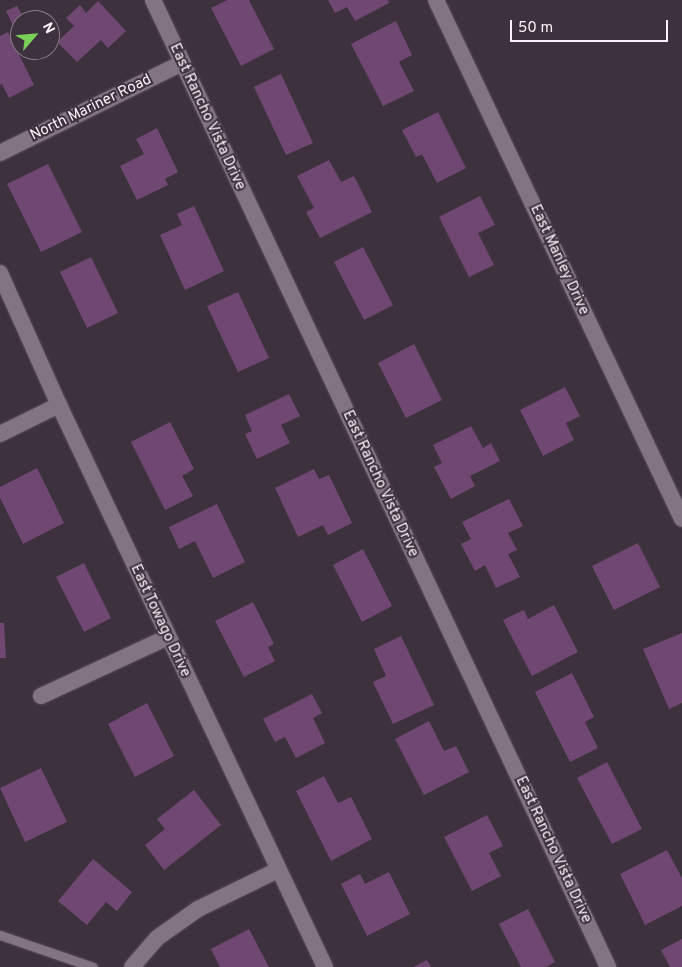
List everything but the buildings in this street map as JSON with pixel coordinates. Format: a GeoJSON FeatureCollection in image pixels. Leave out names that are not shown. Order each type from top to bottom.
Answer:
{"type":"FeatureCollection","features":[{"type":"Feature","properties":{"kind":"street","name":"East Rancho Vista Drive"},"geometry":{"type":"LineString","coordinates":[[153,0],[608,967]]}},
{"type":"Feature","properties":{"kind":"street","name":"East Manley Drive"},"geometry":{"type":"LineString","coordinates":[[436,0],[682,519]]}},
{"type":"Feature","properties":{"kind":"street","name":"North Mariner Road"},"geometry":{"type":"LineString","coordinates":[[0,153],[182,63]]}},
{"type":"Feature","properties":{"kind":"street","name":"East Towago Drive"},"geometry":{"type":"LineString","coordinates":[[0,273],[59,405],[324,967]]}},
{"type":"Feature","properties":{"kind":"street"},"geometry":{"type":"LineString","coordinates":[[0,434],[59,405]]}},
{"type":"Feature","properties":{"kind":"street"},"geometry":{"type":"LineString","coordinates":[[41,696],[168,637]]}},
{"type":"Feature","properties":{"kind":"street"},"geometry":{"type":"LineString","coordinates":[[132,967],[157,938],[198,909],[278,870]]}},
{"type":"Feature","properties":{"kind":"lane"},"geometry":{"type":"LineString","coordinates":[[0,935],[93,967]]}}]}
